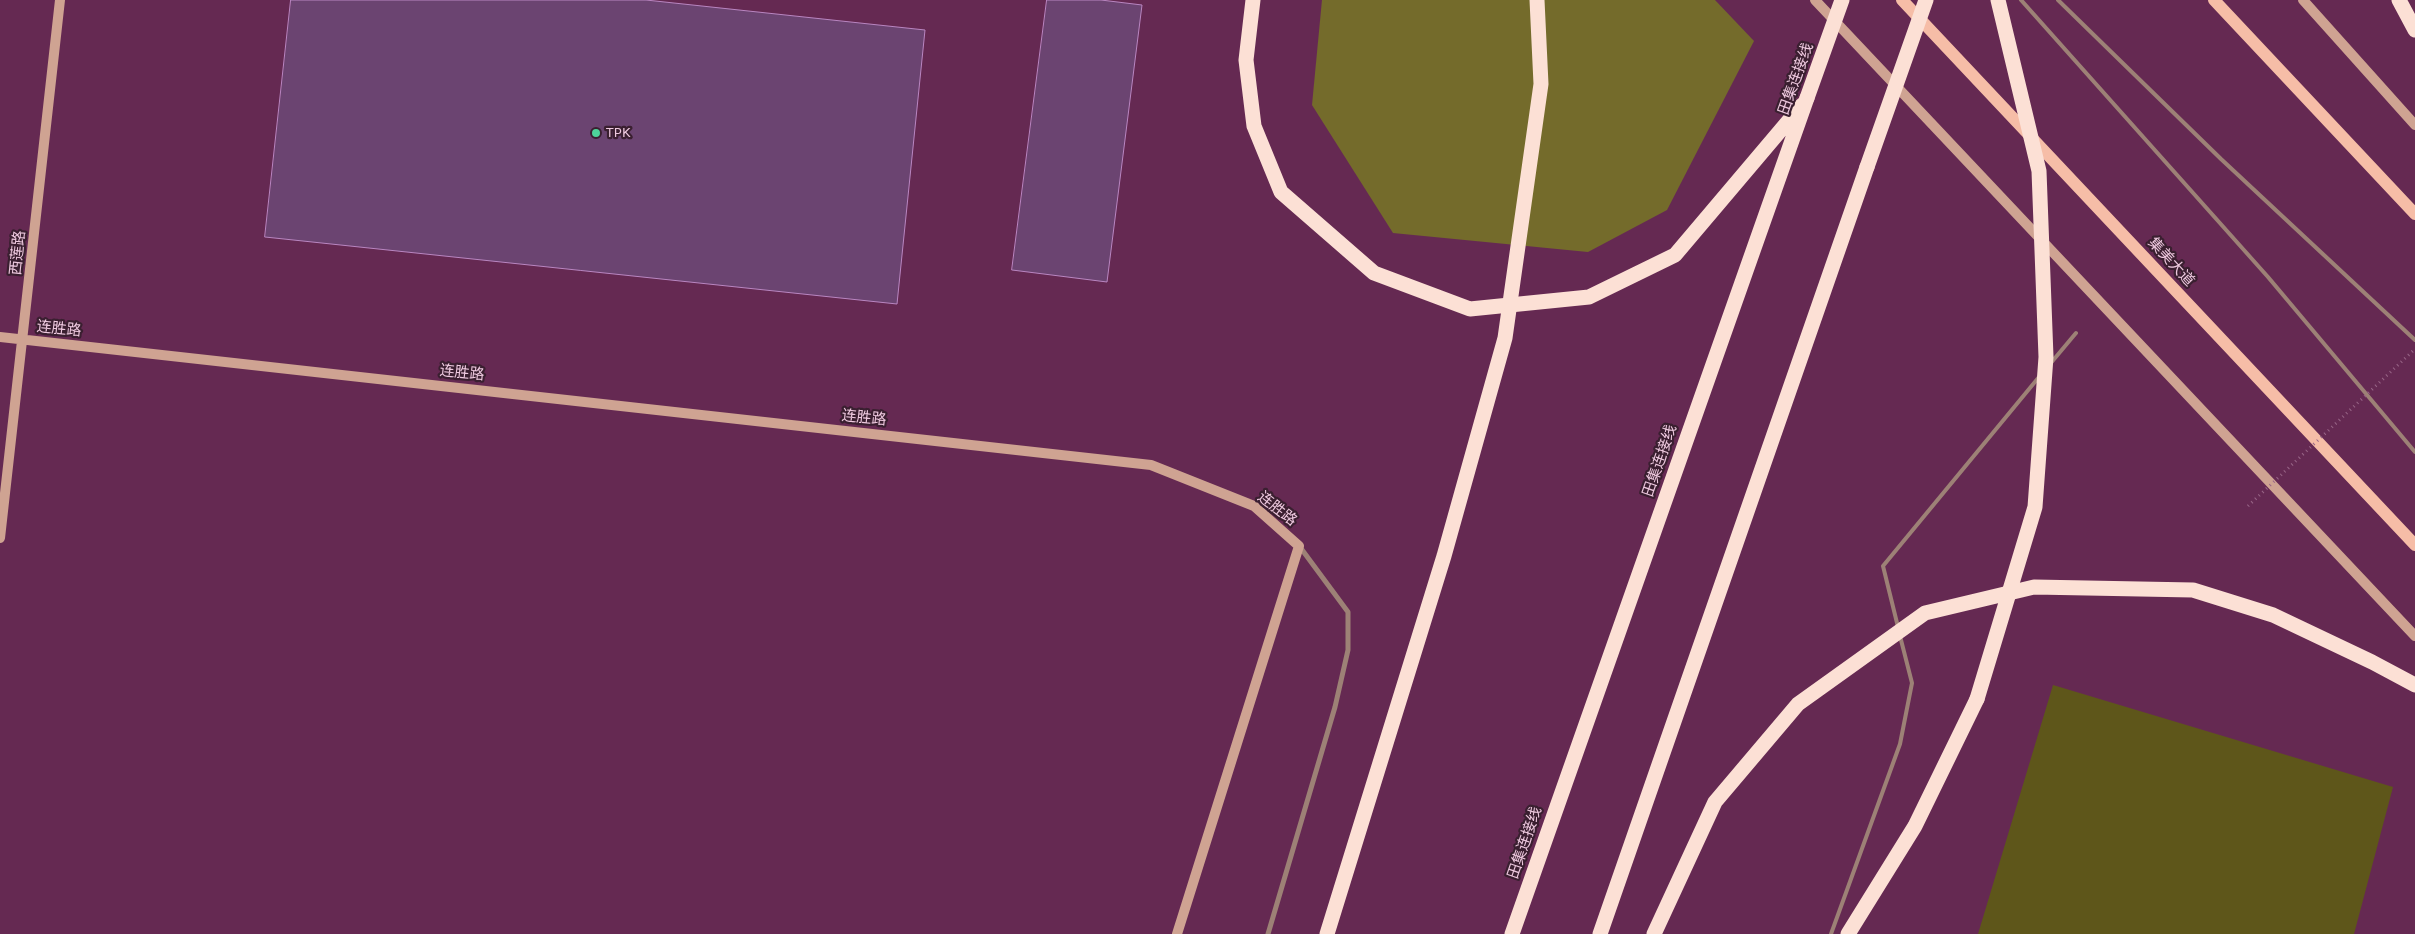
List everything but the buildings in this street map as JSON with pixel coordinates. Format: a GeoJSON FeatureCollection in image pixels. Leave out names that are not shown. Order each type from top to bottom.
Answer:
{"type":"FeatureCollection","features":[{"type":"Feature","properties":{"kind":"highway"},"geometry":{"type":"LineString","coordinates":[[1253,0],[1246,60],[1254,126],[1281,192],[1374,273],[1470,309],[1589,297],[1675,256],[1808,98]]}},
{"type":"Feature","properties":{"kind":"highway"},"geometry":{"type":"LineString","coordinates":[[1327,934],[1444,556],[1505,338],[1541,84],[1537,0]]}},
{"type":"Feature","properties":{"kind":"highway","name":"田集连接线"},"geometry":{"type":"LineString","coordinates":[[1512,934],[1842,0]]}},
{"type":"Feature","properties":{"kind":"highway"},"geometry":{"type":"LineString","coordinates":[[1600,934],[1866,167],[1926,0]]}},
{"type":"Feature","properties":{"kind":"highway"},"geometry":{"type":"LineString","coordinates":[[1848,934],[1915,826],[1976,699],[2035,507],[2046,358],[2039,171],[1998,0]]}},
{"type":"Feature","properties":{"kind":"highway"},"geometry":{"type":"LineString","coordinates":[[2399,0],[2415,30]]}},
{"type":"Feature","properties":{"kind":"highway"},"geometry":{"type":"LineString","coordinates":[[1654,934],[1715,802],[1798,704],[1925,613],[2034,588],[2192,590],[2274,615],[2415,685]]}},
{"type":"Feature","properties":{"kind":"main road","name":"集美大道"},"geometry":{"type":"LineString","coordinates":[[1902,0],[2415,545]]}},
{"type":"Feature","properties":{"kind":"main road"},"geometry":{"type":"LineString","coordinates":[[2214,0],[2415,214]]}},
{"type":"Feature","properties":{"kind":"street","name":"西莲路"},"geometry":{"type":"LineString","coordinates":[[0,538],[60,0]]}},
{"type":"Feature","properties":{"kind":"street"},"geometry":{"type":"LineString","coordinates":[[1816,0],[2415,636]]}},
{"type":"Feature","properties":{"kind":"street"},"geometry":{"type":"LineString","coordinates":[[2303,0],[2415,125]]}},
{"type":"Feature","properties":{"kind":"street","name":"连胜路"},"geometry":{"type":"LineString","coordinates":[[0,337],[1151,465],[1254,506],[1299,546],[1177,934]]}},
{"type":"Feature","properties":{"kind":"street"},"geometry":{"type":"LineString","coordinates":[[1268,934],[1335,707],[1348,650],[1348,612],[1299,546]]}},
{"type":"Feature","properties":{"kind":"lane"},"geometry":{"type":"LineString","coordinates":[[2021,0],[2268,277],[2415,452]]}},
{"type":"Feature","properties":{"kind":"lane"},"geometry":{"type":"LineString","coordinates":[[2058,0],[2220,159],[2415,340]]}},
{"type":"Feature","properties":{"kind":"lane"},"geometry":{"type":"LineString","coordinates":[[1831,934],[1900,744],[1912,683],[1882,566],[2076,333]]}},
{"type":"Feature","properties":{"kind":"path"},"geometry":{"type":"LineString","coordinates":[[2248,506],[2415,349]]}},
{"type":"Feature","properties":{"kind":"shaded area"},"geometry":{"type":"Polygon","coordinates":[[[1322,0],[1715,0],[1754,41],[1667,210],[1588,252],[1393,233],[1312,105],[1322,0]]]}},
{"type":"Feature","properties":{"kind":"shaded area"},"geometry":{"type":"Polygon","coordinates":[[[2053,685],[2393,787],[2354,934],[1978,934],[2053,685]]]}},
{"type":"Feature","properties":{"kind":"place","name":"TPK"},"geometry":{"type":"Point","coordinates":[596,133]}}]}
